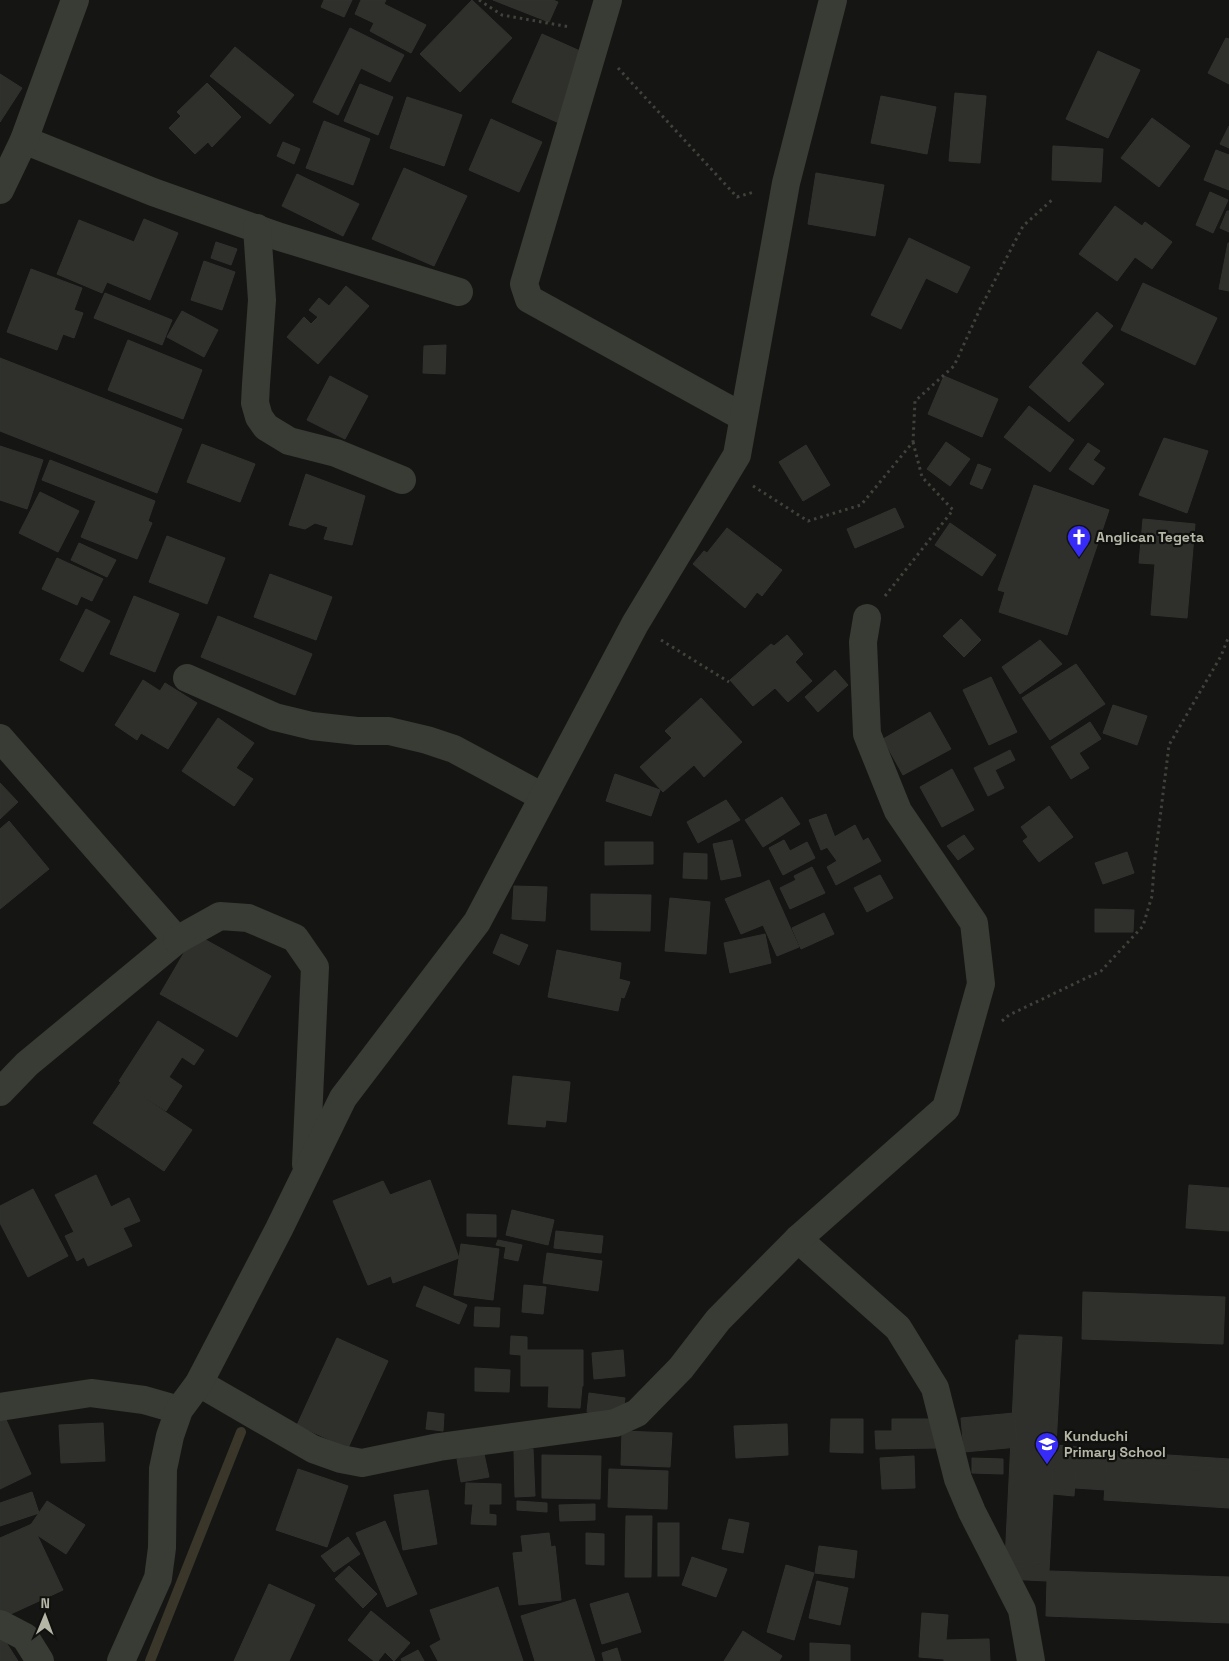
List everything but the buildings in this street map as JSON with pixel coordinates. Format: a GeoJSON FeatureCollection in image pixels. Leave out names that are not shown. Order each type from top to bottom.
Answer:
{"type":"FeatureCollection","features":[{"type":"Feature","properties":{"kind":"street"},"geometry":{"type":"LineString","coordinates":[[0,190],[24,140],[75,0]]}},
{"type":"Feature","properties":{"kind":"street"},"geometry":{"type":"LineString","coordinates":[[608,0],[524,284],[529,300],[743,417]]}},
{"type":"Feature","properties":{"kind":"street"},"geometry":{"type":"LineString","coordinates":[[121,1661],[158,1578],[162,1548],[163,1469],[170,1436],[179,1410],[200,1383],[343,1098],[477,922],[635,624],[737,454],[786,183],[833,0]]}},
{"type":"Feature","properties":{"kind":"street"},"geometry":{"type":"LineString","coordinates":[[24,140],[153,192],[257,228],[459,292]]}},
{"type":"Feature","properties":{"kind":"street"},"geometry":{"type":"LineString","coordinates":[[257,228],[262,300],[256,384],[256,403],[259,417],[266,427],[289,440],[336,453],[402,480]]}},
{"type":"Feature","properties":{"kind":"street"},"geometry":{"type":"LineString","coordinates":[[200,1383],[313,1449],[341,1459],[362,1463],[440,1447],[615,1423],[637,1413],[644,1407],[682,1368],[718,1320],[798,1239],[946,1108],[981,984],[974,923],[898,810],[867,734],[863,642],[867,618]]}},
{"type":"Feature","properties":{"kind":"street"},"geometry":{"type":"LineString","coordinates":[[187,678],[275,717],[312,726],[357,731],[389,731],[454,749],[543,797]]}},
{"type":"Feature","properties":{"kind":"street"},"geometry":{"type":"LineString","coordinates":[[0,738],[177,940]]}},
{"type":"Feature","properties":{"kind":"street"},"geometry":{"type":"LineString","coordinates":[[0,1092],[27,1064],[177,940],[220,916],[248,918],[295,938],[315,967],[305,1176]]}},
{"type":"Feature","properties":{"kind":"street"},"geometry":{"type":"LineString","coordinates":[[798,1239],[898,1328],[935,1388],[958,1479],[972,1512],[1022,1610],[1031,1661]]}},
{"type":"Feature","properties":{"kind":"street"},"geometry":{"type":"LineString","coordinates":[[0,1406],[91,1393],[144,1400],[179,1410]]}},
{"type":"Feature","properties":{"kind":"street"},"geometry":{"type":"LineString","coordinates":[[0,1624],[25,1637],[40,1661]]}},
{"type":"Feature","properties":{"kind":"path"},"geometry":{"type":"LineString","coordinates":[[479,0],[502,15],[573,28],[595,43],[737,197],[786,183]]}},
{"type":"Feature","properties":{"kind":"path"},"geometry":{"type":"LineString","coordinates":[[867,618],[953,510],[922,478],[913,442],[915,401],[954,366],[980,309],[1023,226],[1053,199]]}},
{"type":"Feature","properties":{"kind":"path"},"geometry":{"type":"LineString","coordinates":[[727,470],[808,521],[861,505],[913,442]]}},
{"type":"Feature","properties":{"kind":"path"},"geometry":{"type":"LineString","coordinates":[[635,624],[729,682]]}},
{"type":"Feature","properties":{"kind":"path"},"geometry":{"type":"LineString","coordinates":[[1001,1021],[1009,1015],[1101,971],[1143,926],[1152,896],[1169,745],[1221,656],[1229,636]]}},
{"type":"Feature","properties":{"kind":"waterway"},"geometry":{"type":"LineString","coordinates":[[150,1661],[241,1432]]}},
{"type":"Feature","properties":{"kind":"place","name":"Anglican Tegeta"},"geometry":{"type":"Point","coordinates":[1079,558]}},
{"type":"Feature","properties":{"kind":"place","name":"Kunduchi Primary School"},"geometry":{"type":"Point","coordinates":[1047,1465]}}]}
